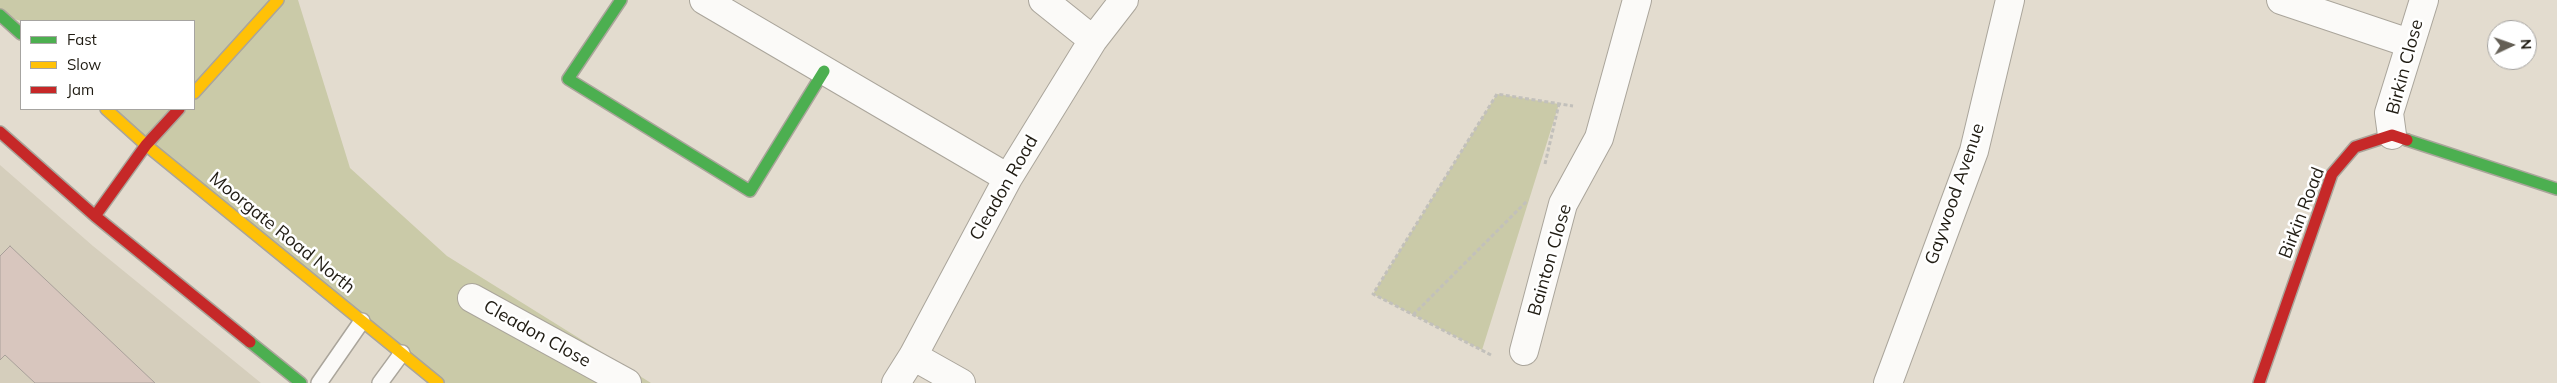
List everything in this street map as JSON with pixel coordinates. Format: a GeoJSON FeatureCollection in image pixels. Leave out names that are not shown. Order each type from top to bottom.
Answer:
{"type":"FeatureCollection","features":[{"type":"Feature","properties":{"kind":"street"},"geometry":{"type":"LineString","coordinates":[[195,92],[278,0]]}},
{"type":"Feature","properties":{"kind":"street"},"geometry":{"type":"LineString","coordinates":[[621,0],[568,79],[750,191],[824,70]]}},
{"type":"Feature","properties":{"kind":"street"},"geometry":{"type":"LineString","coordinates":[[704,0],[1008,178]]}},
{"type":"Feature","properties":{"kind":"street"},"geometry":{"type":"LineString","coordinates":[[1043,0],[1093,40]]}},
{"type":"Feature","properties":{"kind":"street","name":"Cleadon Road"},"geometry":{"type":"LineString","coordinates":[[896,383],[913,356],[1008,178],[1093,40],[1124,0]]}},
{"type":"Feature","properties":{"kind":"street","name":"Bainton Close"},"geometry":{"type":"LineString","coordinates":[[1524,351],[1563,204],[1599,138],[1636,0]]}},
{"type":"Feature","properties":{"kind":"street","name":"Gaywood Avenue"},"geometry":{"type":"LineString","coordinates":[[1888,383],[1974,151],[2010,0]]}},
{"type":"Feature","properties":{"kind":"street"},"geometry":{"type":"LineString","coordinates":[[2281,0],[2409,42]]}},
{"type":"Feature","properties":{"kind":"street","name":"Birkin Close"},"geometry":{"type":"LineString","coordinates":[[2392,135],[2389,112],[2409,42],[2424,0]]}},
{"type":"Feature","properties":{"kind":"street"},"geometry":{"type":"LineString","coordinates":[[0,15],[20,33]]}},
{"type":"Feature","properties":{"kind":"street","name":"Moorgate Road North"},"geometry":{"type":"LineString","coordinates":[[107,110],[146,145],[438,383]]}},
{"type":"Feature","properties":{"kind":"street"},"geometry":{"type":"LineString","coordinates":[[95,216],[146,145],[178,110]]}},
{"type":"Feature","properties":{"kind":"street"},"geometry":{"type":"LineString","coordinates":[[0,132],[95,216],[301,383]]}},
{"type":"Feature","properties":{"kind":"street"},"geometry":{"type":"LineString","coordinates":[[2392,135],[2557,189]]}},
{"type":"Feature","properties":{"kind":"street","name":"Birkin Road"},"geometry":{"type":"LineString","coordinates":[[2260,383],[2332,174],[2355,147],[2392,135]]}},
{"type":"Feature","properties":{"kind":"street","name":"Cleadon Close"},"geometry":{"type":"LineString","coordinates":[[472,298],[627,383]]}},
{"type":"Feature","properties":{"kind":"street"},"geometry":{"type":"LineString","coordinates":[[913,356],[961,383]]}},
{"type":"Feature","properties":{"kind":"lane"},"geometry":{"type":"LineString","coordinates":[[319,383],[362,321]]}},
{"type":"Feature","properties":{"kind":"lane"},"geometry":{"type":"LineString","coordinates":[[380,383],[402,353]]}},
{"type":"Feature","properties":{"kind":"path"},"geometry":{"type":"LineString","coordinates":[[1498,358],[1373,294],[1497,94],[1606,111]]}},
{"type":"Feature","properties":{"kind":"path"},"geometry":{"type":"LineString","coordinates":[[1543,172],[1559,104]]}},
{"type":"Feature","properties":{"kind":"path"},"geometry":{"type":"LineString","coordinates":[[1413,315],[1531,198]]}},
{"type":"Feature","properties":{"kind":"shaded area"},"geometry":{"type":"Polygon","coordinates":[[[0,165],[93,246],[261,383],[0,383],[0,165]]]}},
{"type":"Feature","properties":{"kind":"green space"},"geometry":{"type":"Polygon","coordinates":[[[0,0],[298,0],[350,168],[447,256],[651,383],[438,383],[107,110],[195,110],[195,20],[20,21],[0,15],[0,0]]]}},
{"type":"Feature","properties":{"kind":"green space"},"geometry":{"type":"Polygon","coordinates":[[[1497,94],[1559,104],[1482,350],[1373,294],[1497,94]]]}},
{"type":"Feature","properties":{"kind":"building"},"geometry":{"type":"Polygon","coordinates":[[[10,246],[155,383],[35,383],[5,355],[0,360],[0,256],[10,246]]]}},
{"type":"Feature","properties":{"kind":"traffic: fast"},"geometry":{"type":"LineString","coordinates":[[621,0],[568,79],[750,191],[824,71]]}},
{"type":"Feature","properties":{"kind":"traffic: fast"},"geometry":{"type":"LineString","coordinates":[[0,15],[20,33]]}},
{"type":"Feature","properties":{"kind":"traffic: fast"},"geometry":{"type":"LineString","coordinates":[[2407,140],[2557,189]]}},
{"type":"Feature","properties":{"kind":"traffic: fast"},"geometry":{"type":"LineString","coordinates":[[250,342],[301,383]]}},
{"type":"Feature","properties":{"kind":"traffic: slow"},"geometry":{"type":"LineString","coordinates":[[195,92],[278,0]]}},
{"type":"Feature","properties":{"kind":"traffic: slow"},"geometry":{"type":"LineString","coordinates":[[107,110],[146,145],[438,383]]}},
{"type":"Feature","properties":{"kind":"traffic: jam"},"geometry":{"type":"LineString","coordinates":[[95,216],[146,145],[178,110]]}},
{"type":"Feature","properties":{"kind":"traffic: jam"},"geometry":{"type":"LineString","coordinates":[[0,132],[95,216],[250,342]]}},
{"type":"Feature","properties":{"kind":"traffic: jam"},"geometry":{"type":"LineString","coordinates":[[2259,383],[2332,174],[2355,147],[2392,135],[2407,140]]}}]}
